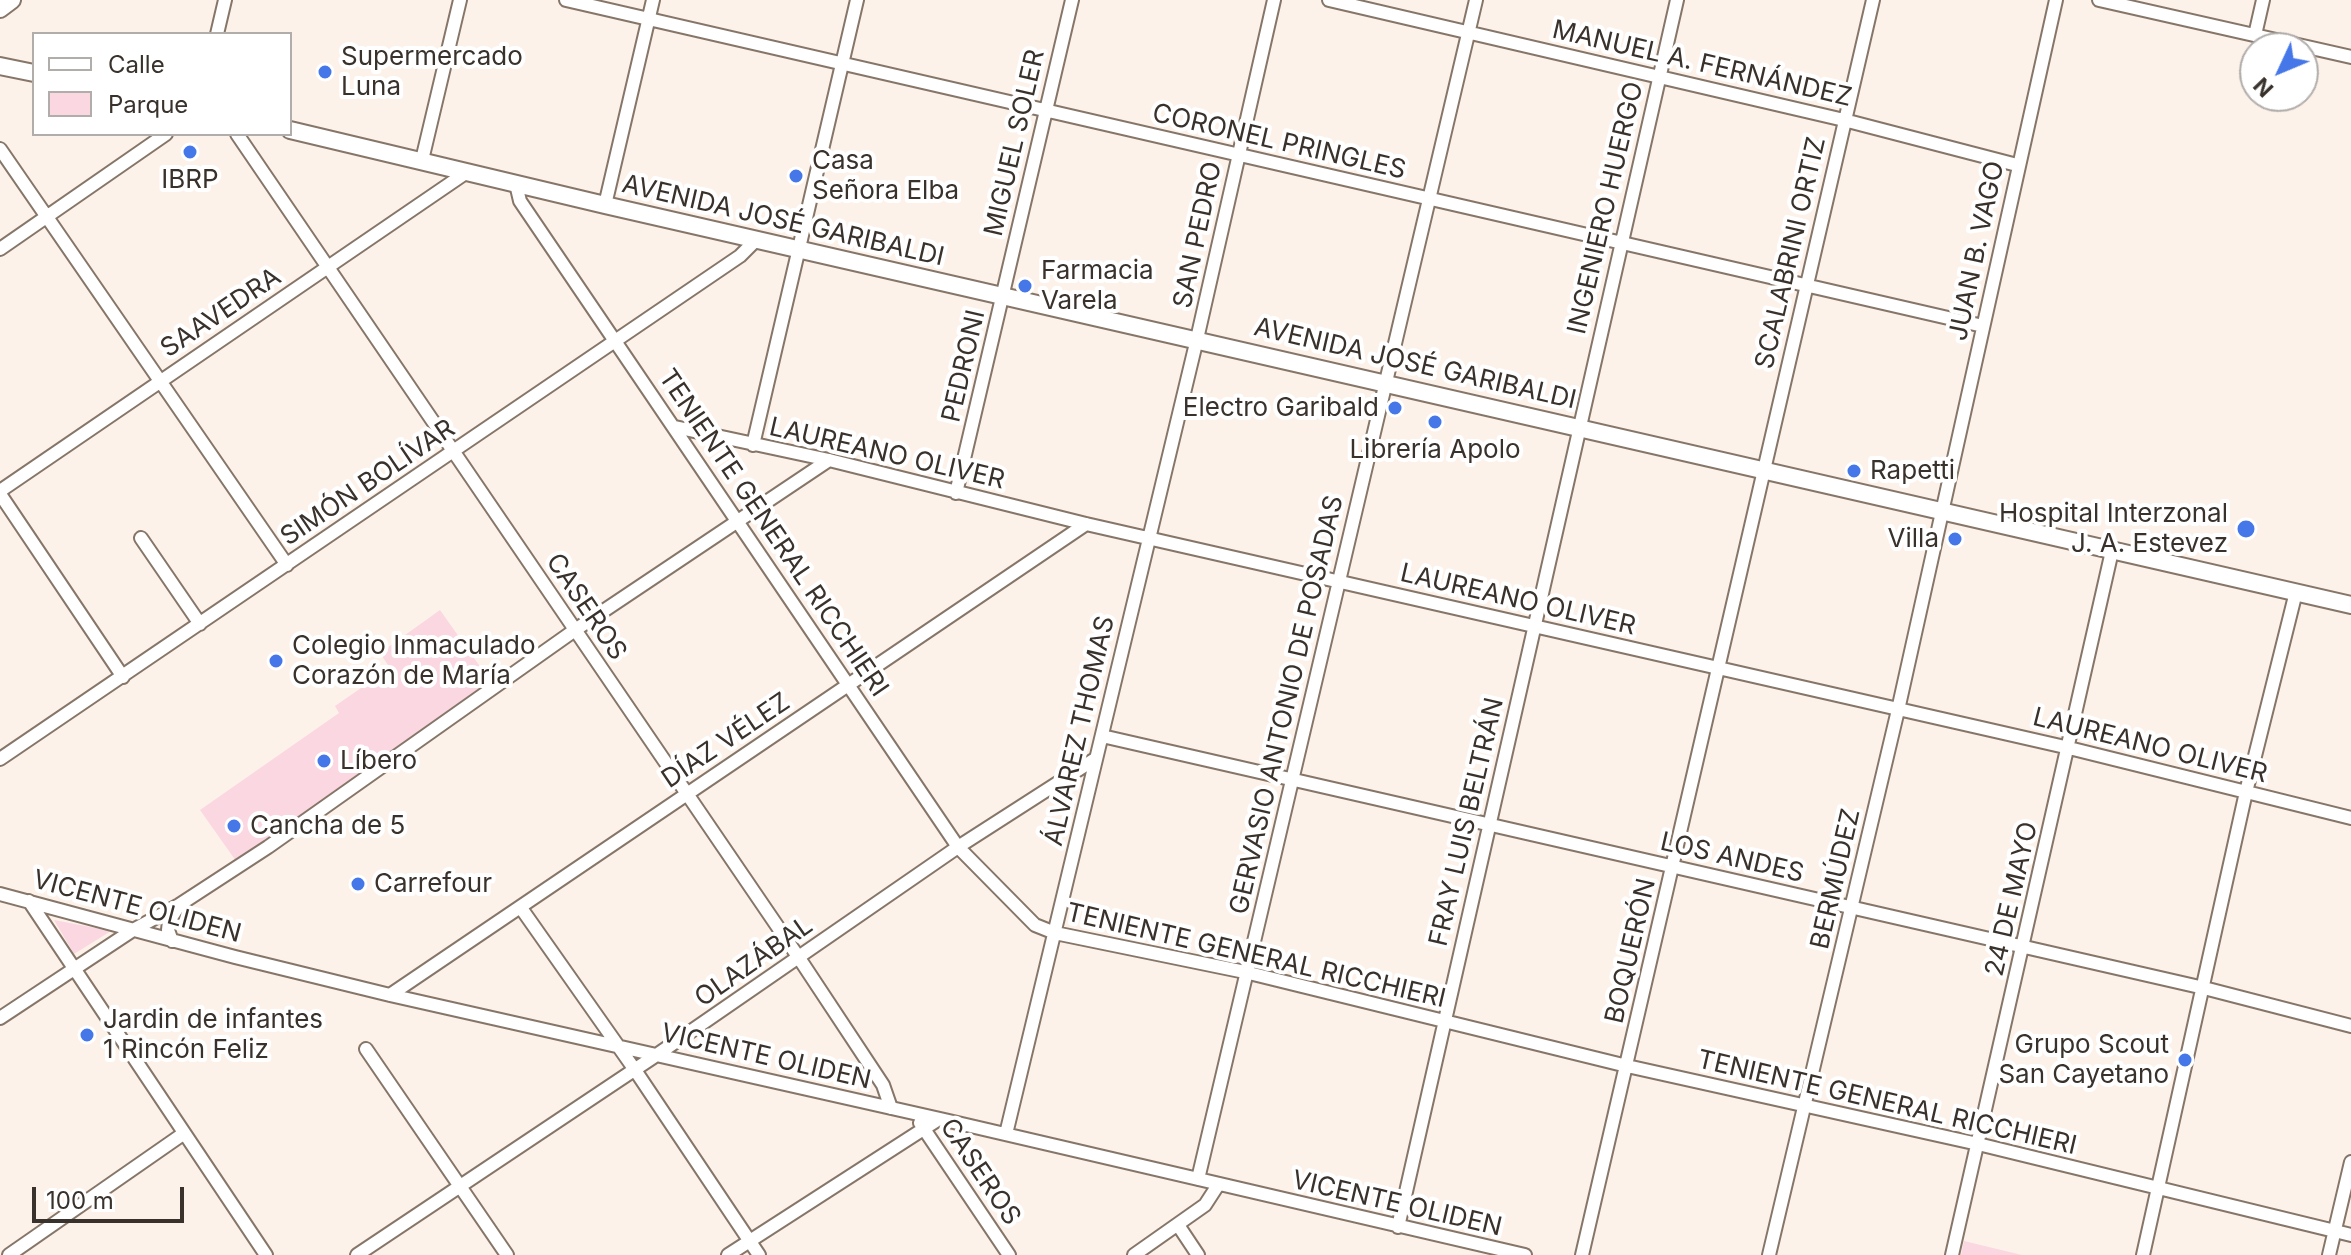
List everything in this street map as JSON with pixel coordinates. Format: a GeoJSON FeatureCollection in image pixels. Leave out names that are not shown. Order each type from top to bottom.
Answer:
{"type":"FeatureCollection","features":[{"type":"Feature","properties":{"kind":"main road"},"geometry":{"type":"LineString","coordinates":[[0,9],[12,0]]}},
{"type":"Feature","properties":{"kind":"main road"},"geometry":{"type":"LineString","coordinates":[[0,66],[32,73]]}},
{"type":"Feature","properties":{"kind":"main road","name":"AVENIDA JOSÉ GARIBALDI"},"geometry":{"type":"LineString","coordinates":[[292,130],[2351,605]]}},
{"type":"Feature","properties":{"kind":"street"},"geometry":{"type":"LineString","coordinates":[[217,32],[225,0]]}},
{"type":"Feature","properties":{"kind":"street"},"geometry":{"type":"LineString","coordinates":[[422,160],[460,0]]}},
{"type":"Feature","properties":{"kind":"street","name":"CORONEL PRINGLES"},"geometry":{"type":"LineString","coordinates":[[566,0],[1983,326]]}},
{"type":"Feature","properties":{"kind":"street"},"geometry":{"type":"LineString","coordinates":[[605,205],[653,0]]}},
{"type":"Feature","properties":{"kind":"street"},"geometry":{"type":"LineString","coordinates":[[753,445],[857,0]]}},
{"type":"Feature","properties":{"kind":"street","name":"MIGUEL SOLER"},"geometry":{"type":"LineString","coordinates":[[1003,296],[1072,0]]}},
{"type":"Feature","properties":{"kind":"street","name":"SAN PEDRO"},"geometry":{"type":"LineString","coordinates":[[1197,339],[1274,0]]}},
{"type":"Feature","properties":{"kind":"street","name":"MANUEL A. FERNÁNDEZ"},"geometry":{"type":"LineString","coordinates":[[1329,0],[1844,120],[2017,165]]}},
{"type":"Feature","properties":{"kind":"street","name":"GERVASIO ANTONIO DE POSADAS"},"geometry":{"type":"LineString","coordinates":[[1198,1179],[1476,0]]}},
{"type":"Feature","properties":{"kind":"street","name":"INGENIERO HUERGO"},"geometry":{"type":"LineString","coordinates":[[1580,427],[1677,0]]}},
{"type":"Feature","properties":{"kind":"street","name":"SCALABRINI ORTIZ"},"geometry":{"type":"LineString","coordinates":[[1764,468],[1873,0]]}},
{"type":"Feature","properties":{"kind":"street","name":"JUAN B. VAGO"},"geometry":{"type":"LineString","coordinates":[[1942,512],[2056,0]]}},
{"type":"Feature","properties":{"kind":"street"},"geometry":{"type":"LineString","coordinates":[[2099,0],[2242,32]]}},
{"type":"Feature","properties":{"kind":"street"},"geometry":{"type":"LineString","coordinates":[[2256,32],[2263,0]]}},
{"type":"Feature","properties":{"kind":"street"},"geometry":{"type":"LineString","coordinates":[[2319,50],[2351,57]]}},
{"type":"Feature","properties":{"kind":"street"},"geometry":{"type":"LineString","coordinates":[[0,249],[163,136]]}},
{"type":"Feature","properties":{"kind":"street","name":"CASEROS"},"geometry":{"type":"LineString","coordinates":[[238,136],[799,958],[883,1085],[891,1108]]}},
{"type":"Feature","properties":{"kind":"street"},"geometry":{"type":"LineString","coordinates":[[0,149],[287,565]]}},
{"type":"Feature","properties":{"kind":"street","name":"SAAVEDRA"},"geometry":{"type":"LineString","coordinates":[[0,493],[160,380],[467,172]]}},
{"type":"Feature","properties":{"kind":"street","name":"TENIENTE GENERAL RICCHIERI"},"geometry":{"type":"LineString","coordinates":[[516,184],[520,201],[958,847],[1035,925],[1055,933],[1245,972],[1627,1066],[1978,1144],[2351,1235]]}},
{"type":"Feature","properties":{"kind":"street","name":"SIMÓN BOLÍVAR"},"geometry":{"type":"LineString","coordinates":[[0,759],[740,256],[757,239]]}},
{"type":"Feature","properties":{"kind":"street","name":"PEDRONI"},"geometry":{"type":"LineString","coordinates":[[956,493],[1003,296]]}},
{"type":"Feature","properties":{"kind":"street","name":"ÁLVAREZ THOMAS"},"geometry":{"type":"LineString","coordinates":[[1006,1134],[1197,339]]}},
{"type":"Feature","properties":{"kind":"street","name":"LAUREANO OLIVER"},"geometry":{"type":"LineString","coordinates":[[675,427],[829,460],[1086,524],[2069,749],[2351,818]]}},
{"type":"Feature","properties":{"kind":"street","name":"FRAY LUIS BELTRÁN"},"geometry":{"type":"LineString","coordinates":[[1398,1227],[1580,427]]}},
{"type":"Feature","properties":{"kind":"street"},"geometry":{"type":"LineString","coordinates":[[0,1018],[133,930],[179,905],[377,771],[575,630],[829,460]]}},
{"type":"Feature","properties":{"kind":"street","name":"BOQUERÓN"},"geometry":{"type":"LineString","coordinates":[[1582,1255],[1764,468]]}},
{"type":"Feature","properties":{"kind":"street"},"geometry":{"type":"LineString","coordinates":[[0,493],[123,677]]}},
{"type":"Feature","properties":{"kind":"street","name":"BERMÚDEZ"},"geometry":{"type":"LineString","coordinates":[[1769,1255],[1942,512]]}},
{"type":"Feature","properties":{"kind":"street","name":"DÍAZ VÉLEZ"},"geometry":{"type":"LineString","coordinates":[[390,995],[1086,524]]}},
{"type":"Feature","properties":{"kind":"street"},"geometry":{"type":"LineString","coordinates":[[141,538],[200,624]]}},
{"type":"Feature","properties":{"kind":"street","name":"24 DE MAYO"},"geometry":{"type":"LineString","coordinates":[[1952,1255],[2112,551]]}},
{"type":"Feature","properties":{"kind":"street"},"geometry":{"type":"LineString","coordinates":[[2143,1255],[2246,792],[2296,592]]}},
{"type":"Feature","properties":{"kind":"street","name":"LOS ANDES"},"geometry":{"type":"LineString","coordinates":[[1102,736],[2204,988],[2351,1026]]}},
{"type":"Feature","properties":{"kind":"street","name":"OLAZÁBAL"},"geometry":{"type":"LineString","coordinates":[[357,1255],[635,1070],[958,847],[1095,759]]}},
{"type":"Feature","properties":{"kind":"street","name":"VICENTE OLIDEN"},"geometry":{"type":"LineString","coordinates":[[0,894],[390,995],[1525,1255]]}},
{"type":"Feature","properties":{"kind":"street"},"geometry":{"type":"LineString","coordinates":[[29,901],[266,1255]]}},
{"type":"Feature","properties":{"kind":"street"},"geometry":{"type":"LineString","coordinates":[[172,941],[169,921],[179,905]]}},
{"type":"Feature","properties":{"kind":"street"},"geometry":{"type":"LineString","coordinates":[[521,908],[759,1255]]}},
{"type":"Feature","properties":{"kind":"street"},"geometry":{"type":"LineString","coordinates":[[366,1049],[507,1255]]}},
{"type":"Feature","properties":{"kind":"street","name":"CASEROS"},"geometry":{"type":"LineString","coordinates":[[914,1114],[1009,1255]]}},
{"type":"Feature","properties":{"kind":"street"},"geometry":{"type":"LineString","coordinates":[[728,1255],[939,1119]]}},
{"type":"Feature","properties":{"kind":"street"},"geometry":{"type":"LineString","coordinates":[[0,1247],[7,1255],[183,1134]]}},
{"type":"Feature","properties":{"kind":"street"},"geometry":{"type":"LineString","coordinates":[[2329,1255],[2351,1162]]}},
{"type":"Feature","properties":{"kind":"street"},"geometry":{"type":"LineString","coordinates":[[1134,1255],[1205,1205],[1218,1185]]}},
{"type":"Feature","properties":{"kind":"street"},"geometry":{"type":"LineString","coordinates":[[1178,1225],[1198,1255]]}},
{"type":"Feature","properties":{"kind":"green space","name":"Líbero"},"geometry":{"type":"Polygon","coordinates":[[[440,610],[491,682],[236,861],[200,810],[339,713],[335,706],[390,668],[380,653],[440,610]]]}},
{"type":"Feature","properties":{"kind":"green space"},"geometry":{"type":"Polygon","coordinates":[[[54,920],[111,931],[74,954],[54,920]]]}},
{"type":"Feature","properties":{"kind":"green space"},"geometry":{"type":"Polygon","coordinates":[[[1964,1241],[2022,1255],[1961,1255],[1964,1241]]]}},
{"type":"Feature","properties":{"kind":"place","name":"Supermercado Luna"},"geometry":{"type":"Point","coordinates":[325,72]}},
{"type":"Feature","properties":{"kind":"place","name":"IBRP"},"geometry":{"type":"Point","coordinates":[190,152]}},
{"type":"Feature","properties":{"kind":"place","name":"Casa Señora Elba"},"geometry":{"type":"Point","coordinates":[796,176]}},
{"type":"Feature","properties":{"kind":"place","name":"Farmacia Varela"},"geometry":{"type":"Point","coordinates":[1025,286]}},
{"type":"Feature","properties":{"kind":"place","name":"Electro Garibald"},"geometry":{"type":"Point","coordinates":[1395,408]}},
{"type":"Feature","properties":{"kind":"place","name":"Librería Apolo"},"geometry":{"type":"Point","coordinates":[1435,422]}},
{"type":"Feature","properties":{"kind":"place","name":"Rapetti"},"geometry":{"type":"Point","coordinates":[1854,471]}},
{"type":"Feature","properties":{"kind":"place","name":"Hospital Interzonal J. A. Estevez"},"geometry":{"type":"Point","coordinates":[2246,529]}},
{"type":"Feature","properties":{"kind":"place","name":"Villa"},"geometry":{"type":"Point","coordinates":[1955,539]}},
{"type":"Feature","properties":{"kind":"place","name":"Colegio Inmaculado Corazón de María"},"geometry":{"type":"Point","coordinates":[276,661]}},
{"type":"Feature","properties":{"kind":"place","name":"Líbero"},"geometry":{"type":"Point","coordinates":[324,761]}},
{"type":"Feature","properties":{"kind":"place","name":"Cancha de 5"},"geometry":{"type":"Point","coordinates":[234,826]}},
{"type":"Feature","properties":{"kind":"place","name":"Carrefour"},"geometry":{"type":"Point","coordinates":[358,884]}},
{"type":"Feature","properties":{"kind":"place","name":"Jardin de infantes 1 Rincón Feliz"},"geometry":{"type":"Point","coordinates":[87,1035]}},
{"type":"Feature","properties":{"kind":"place","name":"Grupo Scout San Cayetano"},"geometry":{"type":"Point","coordinates":[2185,1060]}}]}
